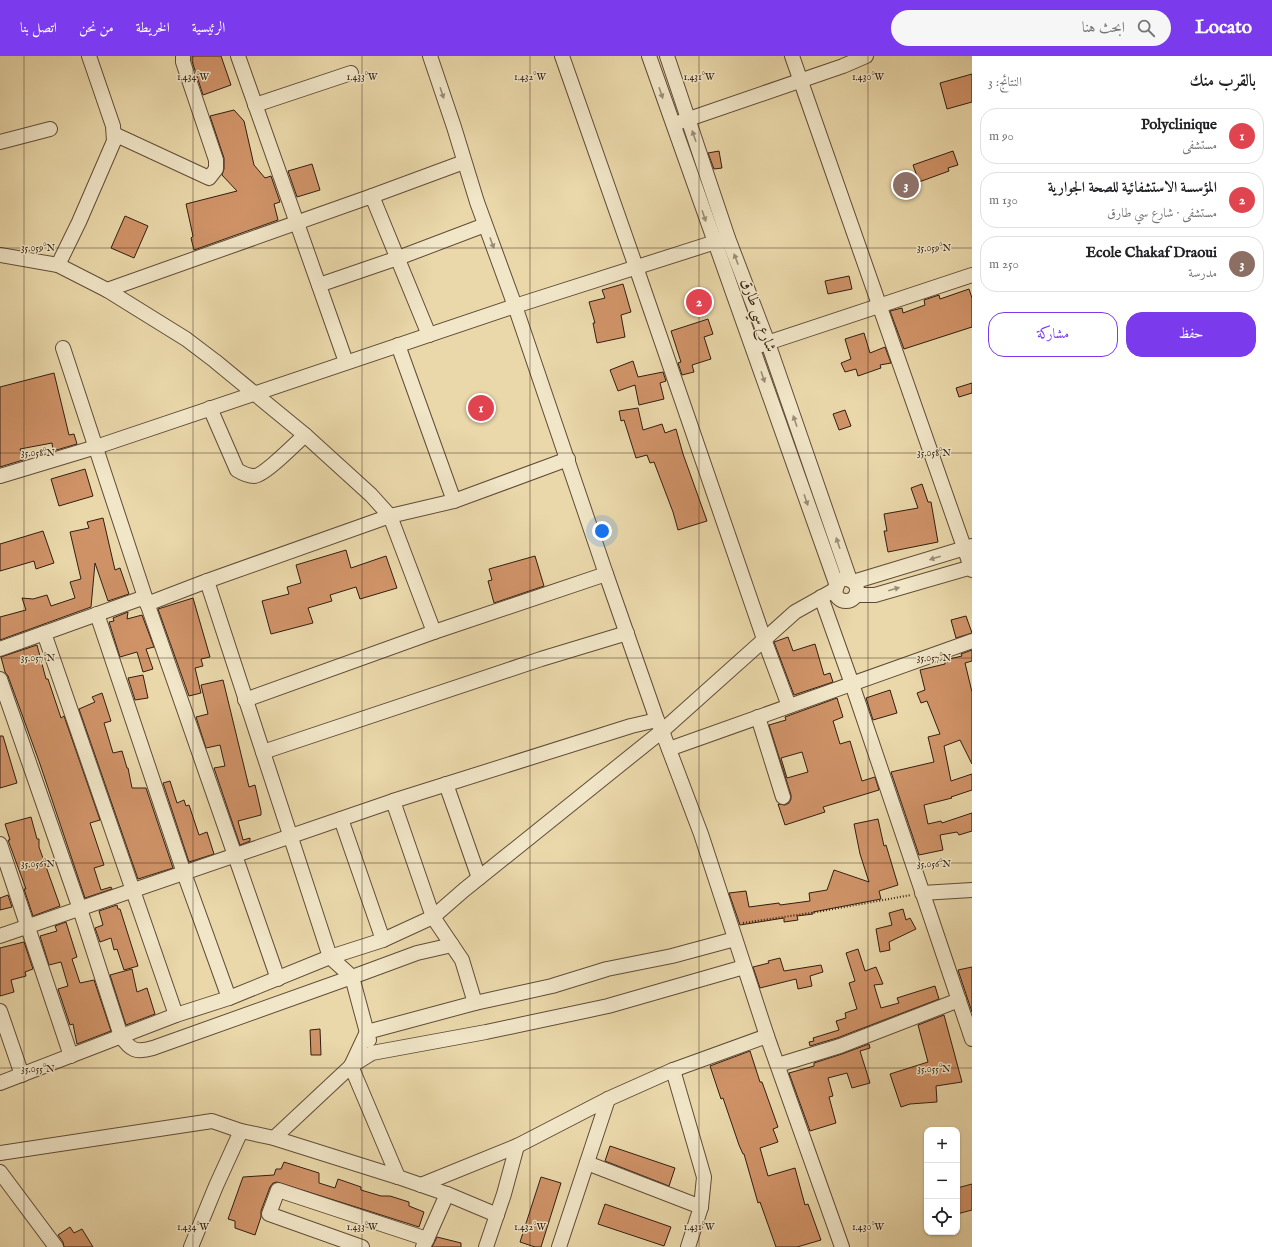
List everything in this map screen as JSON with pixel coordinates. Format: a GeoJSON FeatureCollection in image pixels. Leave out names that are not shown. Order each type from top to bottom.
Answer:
{"type":"FeatureCollection","features":[{"type":"Feature","properties":{"kind":"street"},"geometry":{"type":"LineString","coordinates":[[58,266],[114,141],[114,134],[107,107],[88,56]]}},
{"type":"Feature","properties":{"kind":"street"},"geometry":{"type":"LineString","coordinates":[[114,134],[209,178],[216,169],[216,160],[183,62],[183,56]]}},
{"type":"Feature","properties":{"kind":"street"},"geometry":{"type":"LineString","coordinates":[[238,56],[346,362]]}},
{"type":"Feature","properties":{"kind":"street"},"geometry":{"type":"LineString","coordinates":[[430,56],[485,225],[515,306],[606,574],[660,726],[701,834],[767,1036],[842,1247]]}},
{"type":"Feature","properties":{"kind":"street"},"geometry":{"type":"LineString","coordinates":[[562,56],[764,639],[789,706]]}},
{"type":"Feature","properties":{"kind":"street","name":"شارع سي طارق"},"geometry":{"type":"LineString","coordinates":[[648,56],[753,348],[836,588]]}},
{"type":"Feature","properties":{"kind":"street","name":"شارع سي طارق"},"geometry":{"type":"LineString","coordinates":[[667,56],[728,238],[768,343],[853,586]]}},
{"type":"Feature","properties":{"kind":"street"},"geometry":{"type":"LineString","coordinates":[[0,1083],[176,1015],[229,998],[330,957],[382,940],[433,917],[795,612],[836,588],[841,581],[875,595],[972,568],[968,548],[792,56]]}},
{"type":"Feature","properties":{"kind":"street"},"geometry":{"type":"LineString","coordinates":[[672,124],[688,120],[844,66],[866,56]]}},
{"type":"Feature","properties":{"kind":"street"},"geometry":{"type":"LineString","coordinates":[[255,105],[351,73]]}},
{"type":"Feature","properties":{"kind":"street"},"geometry":{"type":"LineString","coordinates":[[0,142],[50,129]]}},
{"type":"Feature","properties":{"kind":"street"},"geometry":{"type":"LineString","coordinates":[[107,290],[298,223],[464,162]]}},
{"type":"Feature","properties":{"kind":"street"},"geometry":{"type":"LineString","coordinates":[[372,196],[429,335]]}},
{"type":"Feature","properties":{"kind":"street"},"geometry":{"type":"LineString","coordinates":[[319,285],[398,258],[485,225]]}},
{"type":"Feature","properties":{"kind":"street"},"geometry":{"type":"LineString","coordinates":[[0,476],[96,447],[515,306],[728,238]]}},
{"type":"Feature","properties":{"kind":"street"},"geometry":{"type":"LineString","coordinates":[[0,256],[58,266],[107,290],[186,339],[305,435],[371,495],[390,516],[434,632]]}},
{"type":"Feature","properties":{"kind":"street"},"geometry":{"type":"LineString","coordinates":[[753,348],[972,275]]}},
{"type":"Feature","properties":{"kind":"street"},"geometry":{"type":"LineString","coordinates":[[398,345],[454,501]]}},
{"type":"Feature","properties":{"kind":"street"},"geometry":{"type":"LineString","coordinates":[[64,348],[146,600],[278,979]]}},
{"type":"Feature","properties":{"kind":"street"},"geometry":{"type":"LineString","coordinates":[[210,408],[237,470],[247,475],[256,476],[266,470],[305,435]]}},
{"type":"Feature","properties":{"kind":"street"},"geometry":{"type":"LineString","coordinates":[[0,649],[97,614],[207,581],[390,516],[454,501],[568,459]]}},
{"type":"Feature","properties":{"kind":"street"},"geometry":{"type":"LineString","coordinates":[[853,586],[968,548]]}},
{"type":"Feature","properties":{"kind":"street"},"geometry":{"type":"LineString","coordinates":[[245,700],[434,632],[606,574]]}},
{"type":"Feature","properties":{"kind":"street"},"geometry":{"type":"LineString","coordinates":[[207,581],[330,957],[352,977],[372,1053]]}},
{"type":"Feature","properties":{"kind":"street"},"geometry":{"type":"LineString","coordinates":[[836,588],[838,597],[845,601],[853,599],[853,586]]}},
{"type":"Feature","properties":{"kind":"street"},"geometry":{"type":"LineString","coordinates":[[820,597],[852,684],[972,1039]]}},
{"type":"Feature","properties":{"kind":"street"},"geometry":{"type":"LineString","coordinates":[[97,614],[184,873],[229,998]]}},
{"type":"Feature","properties":{"kind":"street"},"geometry":{"type":"LineString","coordinates":[[44,633],[176,1015]]}},
{"type":"Feature","properties":{"kind":"street"},"geometry":{"type":"LineString","coordinates":[[263,752],[542,659],[627,633]]}},
{"type":"Feature","properties":{"kind":"street"},"geometry":{"type":"LineString","coordinates":[[669,749],[972,641]]}},
{"type":"Feature","properties":{"kind":"street"},"geometry":{"type":"LineString","coordinates":[[0,679],[80,909],[121,1036],[127,1045],[141,1051],[417,953],[452,945]]}},
{"type":"Feature","properties":{"kind":"street"},"geometry":{"type":"LineString","coordinates":[[758,717],[783,797]]}},
{"type":"Feature","properties":{"kind":"street"},"geometry":{"type":"LineString","coordinates":[[0,936],[446,784],[631,726],[660,726]]}},
{"type":"Feature","properties":{"kind":"street"},"geometry":{"type":"LineString","coordinates":[[446,784],[479,878]]}},
{"type":"Feature","properties":{"kind":"street"},"geometry":{"type":"LineString","coordinates":[[393,801],[433,917],[462,960],[476,1003]]}},
{"type":"Feature","properties":{"kind":"street"},"geometry":{"type":"LineString","coordinates":[[341,819],[382,940]]}},
{"type":"Feature","properties":{"kind":"street"},"geometry":{"type":"LineString","coordinates":[[0,844],[71,1056]]}},
{"type":"Feature","properties":{"kind":"street"},"geometry":{"type":"LineString","coordinates":[[922,893],[972,890]]}},
{"type":"Feature","properties":{"kind":"street"},"geometry":{"type":"LineString","coordinates":[[366,1032],[476,1003],[552,986],[607,969],[672,956],[733,932]]}},
{"type":"Feature","properties":{"kind":"street"},"geometry":{"type":"LineString","coordinates":[[274,1138],[352,1066],[372,1053],[486,1032],[608,1006],[744,967]]}},
{"type":"Feature","properties":{"kind":"street"},"geometry":{"type":"LineString","coordinates":[[778,1065],[840,1046],[959,1000]]}},
{"type":"Feature","properties":{"kind":"street"},"geometry":{"type":"LineString","coordinates":[[0,1011],[22,1074]]}},
{"type":"Feature","properties":{"kind":"street"},"geometry":{"type":"LineString","coordinates":[[366,1032],[352,1066],[398,1177]]}},
{"type":"Feature","properties":{"kind":"street"},"geometry":{"type":"LineString","coordinates":[[421,1185],[517,1146],[608,1099],[673,1070],[767,1036]]}},
{"type":"Feature","properties":{"kind":"street"},"geometry":{"type":"LineString","coordinates":[[673,1070],[704,1177],[701,1207],[688,1247]]}},
{"type":"Feature","properties":{"kind":"street"},"geometry":{"type":"LineString","coordinates":[[559,1247],[608,1099]]}},
{"type":"Feature","properties":{"kind":"street"},"geometry":{"type":"LineString","coordinates":[[0,1154],[212,1121],[241,1131],[274,1138],[398,1177],[447,1194],[497,1215]]}},
{"type":"Feature","properties":{"kind":"street"},"geometry":{"type":"LineString","coordinates":[[194,1246],[216,1186],[241,1131]]}},
{"type":"Feature","properties":{"kind":"street"},"geometry":{"type":"LineString","coordinates":[[486,1247],[517,1146]]}},
{"type":"Feature","properties":{"kind":"street"},"geometry":{"type":"LineString","coordinates":[[587,1163],[701,1207]]}},
{"type":"Feature","properties":{"kind":"street"},"geometry":{"type":"LineString","coordinates":[[0,1172],[56,1247]]}},
{"type":"Feature","properties":{"kind":"street"},"geometry":{"type":"LineString","coordinates":[[362,1247],[269,1214],[278,1190],[425,1243],[447,1194]]}},
{"type":"Feature","properties":{"kind":"path"},"geometry":{"type":"LineString","coordinates":[[733,932],[828,911],[922,893]]}},
{"type":"Feature","properties":{"kind":"building"},"geometry":{"type":"Polygon","coordinates":[[[192,56],[221,56],[231,85],[203,95],[192,61],[192,56]]]}},
{"type":"Feature","properties":{"kind":"building"},"geometry":{"type":"Polygon","coordinates":[[[972,74],[972,102],[947,109],[940,83],[972,74]]]}},
{"type":"Feature","properties":{"kind":"building"},"geometry":{"type":"Polygon","coordinates":[[[234,110],[244,121],[254,165],[265,178],[271,176],[280,202],[274,204],[278,220],[194,250],[191,238],[193,236],[186,204],[237,191],[222,175],[224,169],[224,158],[210,116],[234,110]]]}},
{"type":"Feature","properties":{"kind":"building"},"geometry":{"type":"Polygon","coordinates":[[[719,151],[722,168],[714,169],[708,153],[719,151]]]}},
{"type":"Feature","properties":{"kind":"building"},"geometry":{"type":"Polygon","coordinates":[[[953,151],[958,165],[948,168],[949,171],[919,182],[913,165],[953,151]]]}},
{"type":"Feature","properties":{"kind":"building"},"geometry":{"type":"Polygon","coordinates":[[[312,164],[320,190],[297,197],[288,171],[312,164]]]}},
{"type":"Feature","properties":{"kind":"building"},"geometry":{"type":"Polygon","coordinates":[[[125,216],[148,226],[134,258],[111,248],[125,216]]]}},
{"type":"Feature","properties":{"kind":"building"},"geometry":{"type":"Polygon","coordinates":[[[849,276],[852,289],[828,294],[825,281],[849,276]]]}},
{"type":"Feature","properties":{"kind":"building"},"geometry":{"type":"Polygon","coordinates":[[[623,284],[631,312],[621,315],[625,337],[597,343],[593,323],[595,323],[589,302],[605,298],[602,290],[623,284]]]}},
{"type":"Feature","properties":{"kind":"building"},"geometry":{"type":"Polygon","coordinates":[[[969,289],[972,298],[972,327],[904,349],[890,311],[902,308],[903,313],[925,305],[924,300],[939,295],[940,299],[969,289]]]}},
{"type":"Feature","properties":{"kind":"building"},"geometry":{"type":"Polygon","coordinates":[[[708,319],[713,334],[704,337],[711,359],[692,365],[694,372],[682,375],[678,363],[681,362],[671,331],[708,319]]]}},
{"type":"Feature","properties":{"kind":"building"},"geometry":{"type":"Polygon","coordinates":[[[864,333],[870,353],[885,347],[891,363],[880,365],[881,368],[858,376],[856,369],[845,372],[841,363],[851,359],[845,339],[864,333]]]}},
{"type":"Feature","properties":{"kind":"building"},"geometry":{"type":"Polygon","coordinates":[[[633,361],[638,377],[663,372],[666,381],[660,383],[664,399],[639,405],[635,385],[618,391],[610,370],[633,361]]]}},
{"type":"Feature","properties":{"kind":"building"},"geometry":{"type":"Polygon","coordinates":[[[54,373],[69,435],[74,434],[77,444],[53,451],[52,443],[20,449],[23,460],[0,467],[0,387],[54,373]]]}},
{"type":"Feature","properties":{"kind":"building"},"geometry":{"type":"Polygon","coordinates":[[[972,383],[972,393],[959,397],[956,388],[972,383]]]}},
{"type":"Feature","properties":{"kind":"building"},"geometry":{"type":"Polygon","coordinates":[[[638,408],[643,430],[662,424],[665,433],[676,429],[683,454],[707,521],[678,530],[673,512],[654,462],[650,463],[647,455],[636,458],[624,420],[621,421],[619,411],[638,408]]]}},
{"type":"Feature","properties":{"kind":"building"},"geometry":{"type":"Polygon","coordinates":[[[845,410],[851,426],[839,430],[833,414],[845,410]]]}},
{"type":"Feature","properties":{"kind":"building"},"geometry":{"type":"Polygon","coordinates":[[[85,469],[93,496],[59,506],[51,479],[85,469]]]}},
{"type":"Feature","properties":{"kind":"building"},"geometry":{"type":"Polygon","coordinates":[[[922,484],[928,502],[931,502],[938,542],[888,552],[884,531],[887,531],[884,514],[918,508],[911,488],[922,484]]]}},
{"type":"Feature","properties":{"kind":"building"},"geometry":{"type":"Polygon","coordinates":[[[103,518],[115,570],[120,568],[129,594],[108,601],[95,563],[91,607],[0,640],[0,617],[26,610],[22,598],[33,599],[47,595],[51,606],[75,598],[70,582],[81,579],[70,532],[89,528],[87,522],[103,518]]]}},
{"type":"Feature","properties":{"kind":"building"},"geometry":{"type":"Polygon","coordinates":[[[43,531],[54,563],[36,569],[34,561],[0,571],[0,544],[43,531]]]}},
{"type":"Feature","properties":{"kind":"building"},"geometry":{"type":"Polygon","coordinates":[[[346,550],[351,568],[386,556],[397,588],[360,599],[356,587],[330,595],[332,601],[308,608],[313,623],[271,634],[262,601],[289,594],[287,587],[301,583],[296,565],[346,550]]]}},
{"type":"Feature","properties":{"kind":"building"},"geometry":{"type":"Polygon","coordinates":[[[535,556],[544,586],[494,603],[488,581],[492,580],[489,569],[535,556]]]}},
{"type":"Feature","properties":{"kind":"building"},"geometry":{"type":"Polygon","coordinates":[[[193,598],[210,657],[201,659],[203,666],[195,668],[201,693],[189,696],[158,609],[193,598]]]}},
{"type":"Feature","properties":{"kind":"building"},"geometry":{"type":"Polygon","coordinates":[[[128,612],[127,619],[142,615],[154,647],[146,649],[153,669],[143,672],[137,652],[120,657],[109,622],[114,621],[113,618],[128,612]]]}},
{"type":"Feature","properties":{"kind":"building"},"geometry":{"type":"Polygon","coordinates":[[[966,616],[972,633],[956,638],[951,620],[966,616]]]}},
{"type":"Feature","properties":{"kind":"building"},"geometry":{"type":"Polygon","coordinates":[[[788,637],[793,651],[815,644],[824,675],[830,673],[833,682],[794,695],[774,642],[788,637]]]}},
{"type":"Feature","properties":{"kind":"building"},"geometry":{"type":"Polygon","coordinates":[[[37,645],[46,679],[48,679],[61,718],[64,716],[100,820],[90,823],[104,865],[94,868],[101,890],[111,887],[112,889],[85,898],[40,764],[8,676],[5,672],[1,657],[37,645]]]}},
{"type":"Feature","properties":{"kind":"building"},"geometry":{"type":"Polygon","coordinates":[[[972,650],[972,661],[965,663],[972,692],[972,764],[960,740],[944,746],[951,781],[972,774],[972,790],[951,797],[952,798],[924,805],[928,824],[941,821],[942,823],[972,813],[972,831],[959,835],[957,832],[940,835],[943,850],[919,855],[891,772],[934,762],[928,737],[940,734],[927,701],[921,703],[917,693],[925,690],[920,670],[945,664],[945,660],[962,656],[961,654],[972,650]]]}},
{"type":"Feature","properties":{"kind":"building"},"geometry":{"type":"Polygon","coordinates":[[[143,675],[148,698],[135,700],[128,678],[143,675]]]}},
{"type":"Feature","properties":{"kind":"building"},"geometry":{"type":"Polygon","coordinates":[[[223,680],[249,787],[255,785],[261,811],[261,815],[238,821],[243,840],[250,838],[250,841],[240,845],[214,768],[225,766],[220,745],[206,748],[196,717],[208,714],[201,685],[223,680]]]}},
{"type":"Feature","properties":{"kind":"building"},"geometry":{"type":"Polygon","coordinates":[[[890,690],[897,713],[873,720],[866,698],[890,690]]]}},
{"type":"Feature","properties":{"kind":"building"},"geometry":{"type":"Polygon","coordinates":[[[102,693],[111,721],[104,723],[113,753],[122,751],[128,768],[132,788],[146,788],[173,868],[138,879],[79,709],[95,702],[92,697],[102,693]]]}},
{"type":"Feature","properties":{"kind":"building"},"geometry":{"type":"Polygon","coordinates":[[[837,698],[843,717],[833,721],[840,744],[850,741],[862,781],[875,777],[879,790],[823,807],[825,812],[785,825],[778,804],[785,805],[789,803],[791,795],[769,725],[786,720],[785,717],[837,698]],[[802,752],[781,758],[787,778],[808,772],[802,752]]]}},
{"type":"Feature","properties":{"kind":"building"},"geometry":{"type":"Polygon","coordinates":[[[0,736],[3,736],[17,783],[0,788],[0,736]]]}},
{"type":"Feature","properties":{"kind":"building"},"geometry":{"type":"Polygon","coordinates":[[[170,781],[177,803],[184,800],[186,806],[189,805],[199,835],[207,832],[214,854],[189,862],[163,783],[170,781]]]}},
{"type":"Feature","properties":{"kind":"building"},"geometry":{"type":"Polygon","coordinates":[[[31,817],[37,839],[39,839],[39,847],[60,906],[33,916],[24,889],[26,889],[8,840],[10,840],[5,824],[31,817]]]}},
{"type":"Feature","properties":{"kind":"building"},"geometry":{"type":"Polygon","coordinates":[[[878,819],[884,846],[886,845],[898,885],[879,891],[881,899],[813,912],[813,914],[797,916],[798,920],[784,922],[784,918],[740,925],[729,893],[746,891],[749,907],[779,903],[780,905],[810,901],[809,893],[827,890],[834,870],[869,882],[860,854],[854,824],[878,819]]]}},
{"type":"Feature","properties":{"kind":"building"},"geometry":{"type":"Polygon","coordinates":[[[8,895],[12,907],[0,910],[0,898],[8,895]]]}},
{"type":"Feature","properties":{"kind":"building"},"geometry":{"type":"Polygon","coordinates":[[[117,905],[118,909],[120,909],[138,966],[124,970],[117,949],[114,950],[111,938],[100,942],[95,928],[103,925],[99,911],[117,905]]]}},
{"type":"Feature","properties":{"kind":"building"},"geometry":{"type":"Polygon","coordinates":[[[903,909],[906,920],[910,918],[916,929],[889,942],[890,950],[880,952],[876,929],[892,925],[889,913],[903,909]]]}},
{"type":"Feature","properties":{"kind":"building"},"geometry":{"type":"Polygon","coordinates":[[[66,922],[77,957],[72,959],[80,983],[94,980],[111,1031],[77,1044],[73,1024],[70,1025],[58,989],[68,986],[61,962],[49,965],[40,936],[57,931],[55,926],[66,922]]]}},
{"type":"Feature","properties":{"kind":"building"},"geometry":{"type":"Polygon","coordinates":[[[24,942],[33,969],[25,972],[26,976],[11,980],[14,992],[0,996],[0,948],[24,942]]]}},
{"type":"Feature","properties":{"kind":"building"},"geometry":{"type":"Polygon","coordinates":[[[858,949],[865,971],[876,967],[883,984],[874,985],[881,1008],[899,1003],[897,998],[935,986],[939,999],[837,1038],[810,1046],[809,1042],[814,1041],[813,1038],[839,1030],[836,1021],[846,1018],[845,1013],[857,1009],[849,983],[855,981],[846,953],[858,949]]]}},
{"type":"Feature","properties":{"kind":"building"},"geometry":{"type":"Polygon","coordinates":[[[780,958],[784,971],[821,965],[823,972],[810,976],[812,986],[798,989],[796,979],[760,988],[753,967],[769,963],[768,961],[780,958]]]}},
{"type":"Feature","properties":{"kind":"building"},"geometry":{"type":"Polygon","coordinates":[[[972,967],[972,1012],[958,970],[972,967]]]}},
{"type":"Feature","properties":{"kind":"building"},"geometry":{"type":"Polygon","coordinates":[[[132,969],[137,992],[147,988],[155,1014],[126,1025],[110,975],[132,969]]]}},
{"type":"Feature","properties":{"kind":"building"},"geometry":{"type":"Polygon","coordinates":[[[944,1015],[962,1082],[936,1086],[937,1102],[910,1104],[901,1107],[890,1074],[928,1062],[918,1025],[944,1015]]]}},
{"type":"Feature","properties":{"kind":"building"},"geometry":{"type":"Polygon","coordinates":[[[320,1029],[321,1055],[311,1055],[310,1030],[320,1029]]]}},
{"type":"Feature","properties":{"kind":"building"},"geometry":{"type":"Polygon","coordinates":[[[869,1044],[870,1048],[860,1051],[870,1083],[852,1088],[847,1073],[828,1078],[833,1096],[829,1097],[836,1123],[810,1131],[789,1073],[814,1066],[814,1063],[869,1044]]]}},
{"type":"Feature","properties":{"kind":"building"},"geometry":{"type":"Polygon","coordinates":[[[750,1051],[760,1082],[762,1082],[778,1127],[773,1129],[778,1142],[760,1148],[768,1176],[795,1168],[805,1205],[808,1204],[821,1240],[797,1247],[776,1247],[760,1202],[758,1203],[744,1154],[739,1145],[723,1098],[721,1099],[710,1066],[750,1051]]]}},
{"type":"Feature","properties":{"kind":"building"},"geometry":{"type":"Polygon","coordinates":[[[610,1146],[675,1168],[669,1186],[605,1161],[610,1146]]]}},
{"type":"Feature","properties":{"kind":"building"},"geometry":{"type":"Polygon","coordinates":[[[284,1162],[319,1173],[319,1183],[335,1188],[338,1179],[361,1187],[361,1190],[381,1196],[390,1196],[409,1202],[409,1206],[424,1212],[419,1227],[277,1182],[273,1183],[270,1187],[261,1211],[261,1217],[255,1235],[235,1228],[235,1221],[228,1219],[243,1177],[274,1175],[276,1169],[281,1169],[284,1162]]]}},
{"type":"Feature","properties":{"kind":"building"},"geometry":{"type":"Polygon","coordinates":[[[541,1177],[561,1183],[541,1247],[535,1247],[520,1242],[541,1177]]]}},
{"type":"Feature","properties":{"kind":"building"},"geometry":{"type":"Polygon","coordinates":[[[972,1184],[972,1210],[960,1213],[960,1199],[960,1187],[972,1184]]]}},
{"type":"Feature","properties":{"kind":"building"},"geometry":{"type":"Polygon","coordinates":[[[605,1204],[671,1227],[664,1246],[598,1224],[605,1204]]]}},
{"type":"Feature","properties":{"kind":"building"},"geometry":{"type":"Polygon","coordinates":[[[70,1227],[74,1233],[82,1229],[93,1247],[64,1247],[63,1242],[58,1235],[70,1227]]]}},
{"type":"Feature","properties":{"kind":"building"},"geometry":{"type":"Polygon","coordinates":[[[437,1237],[461,1243],[461,1247],[432,1247],[437,1237]]]}},
{"type":"Feature","properties":{"kind":"place","name":"Ecole Chakaf Draoui"},"geometry":{"type":"Point","coordinates":[906,185]}},
{"type":"Feature","properties":{"kind":"place","name":"المؤسسة الاستشفائية للصحة الجوارية"},"geometry":{"type":"Point","coordinates":[699,302]}},
{"type":"Feature","properties":{"kind":"place","name":"Polyclinique"},"geometry":{"type":"Point","coordinates":[481,408]}}]}
